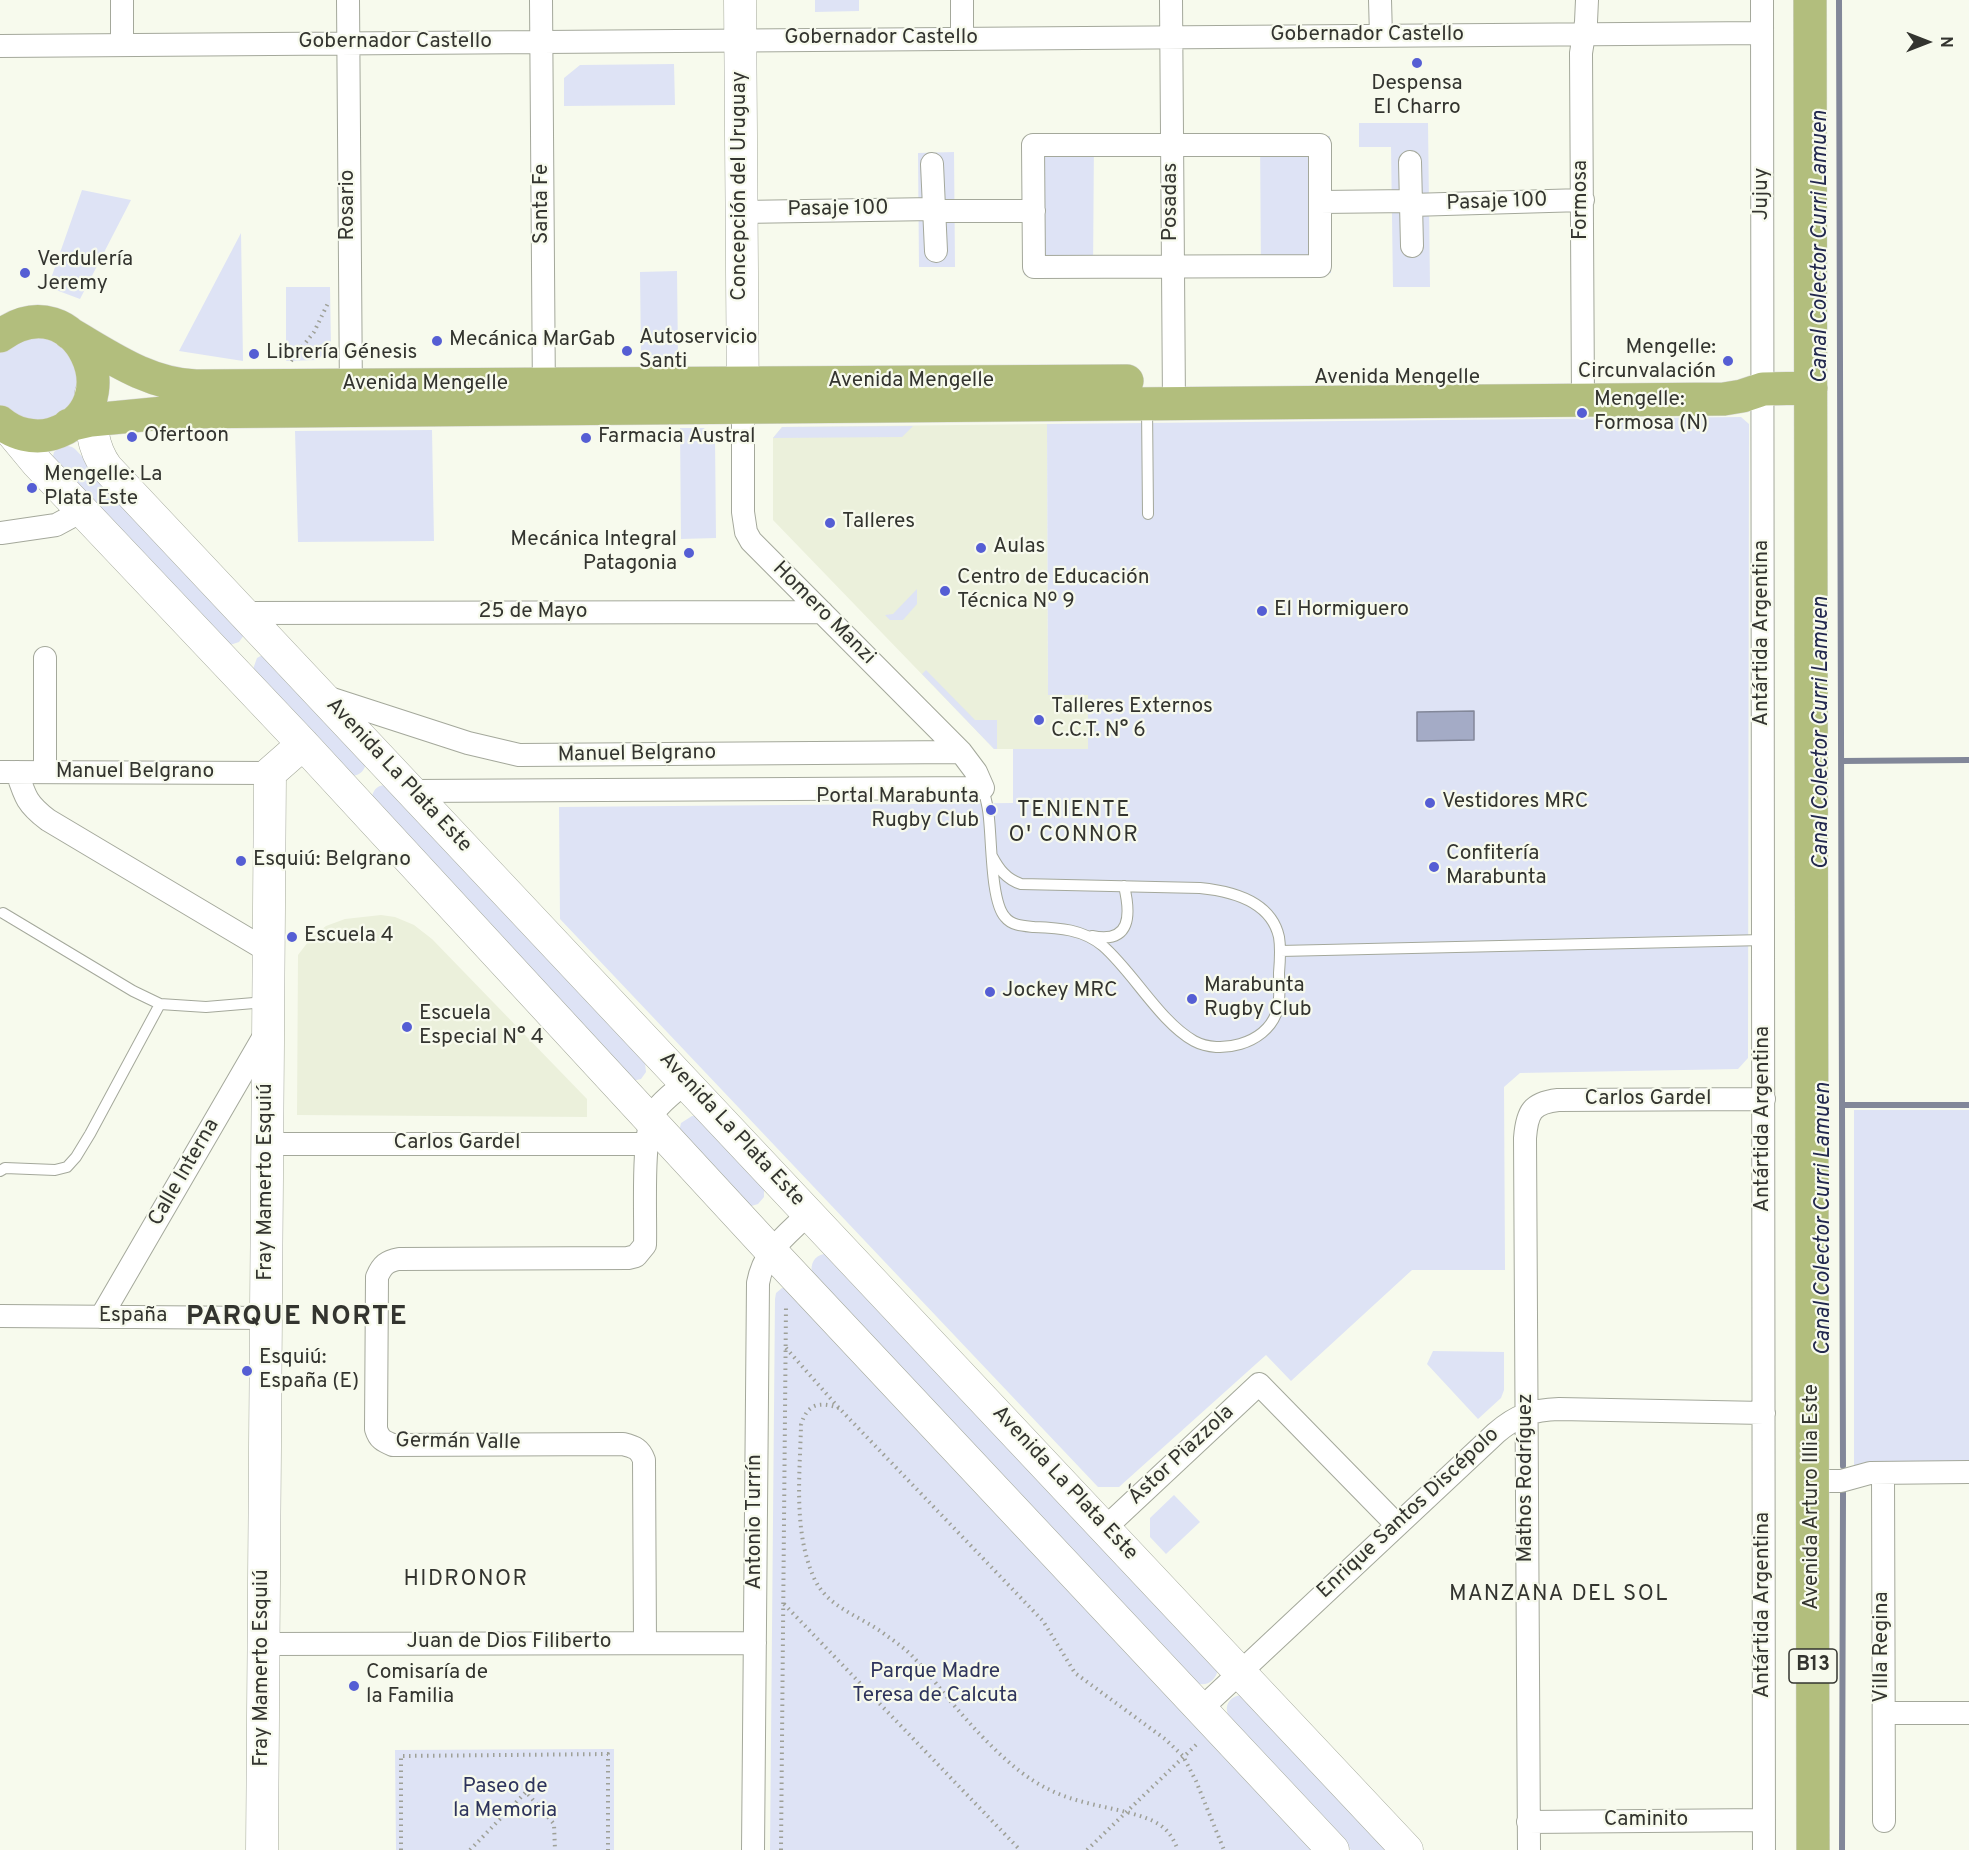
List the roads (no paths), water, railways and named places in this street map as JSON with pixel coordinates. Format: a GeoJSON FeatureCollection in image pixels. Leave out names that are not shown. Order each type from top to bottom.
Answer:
{"type":"FeatureCollection","features":[{"type":"Feature","properties":{"kind":"main road","name":"Concepción del Uruguay"},"geometry":{"type":"LineString","coordinates":[[740,0],[743,395]]}},
{"type":"Feature","properties":{"kind":"main road","name":"Avenida Arturo Illia Este"},"geometry":{"type":"LineString","coordinates":[[1810,0],[1813,1850]]}},
{"type":"Feature","properties":{"kind":"main road"},"geometry":{"type":"LineString","coordinates":[[0,314],[58,328],[83,346],[93,373],[84,413]]}},
{"type":"Feature","properties":{"kind":"main road"},"geometry":{"type":"LineString","coordinates":[[0,336],[24,324],[58,328]]}},
{"type":"Feature","properties":{"kind":"main road","name":"Avenida Mengelle"},"geometry":{"type":"LineString","coordinates":[[58,328],[134,371],[153,379],[174,384],[351,398]]}},
{"type":"Feature","properties":{"kind":"main road","name":"Avenida Mengelle"},"geometry":{"type":"LineString","coordinates":[[4,425],[27,435],[40,436],[58,432],[84,413],[174,412],[351,398],[743,395],[1165,396],[1583,389],[1730,378],[1763,389],[1811,388]]}},
{"type":"Feature","properties":{"kind":"main road","name":"Avenida La Plata Este"},"geometry":{"type":"LineString","coordinates":[[84,413],[96,450],[107,468],[1407,1850]]}},
{"type":"Feature","properties":{"kind":"main road"},"geometry":{"type":"LineString","coordinates":[[4,425],[337,781],[648,1132],[771,1251],[1196,1721],[1333,1850]]}},
{"type":"Feature","properties":{"kind":"main road"},"geometry":{"type":"LineString","coordinates":[[242,680],[239,664],[241,657],[248,649],[263,642],[276,647]]}},
{"type":"Feature","properties":{"kind":"main road"},"geometry":{"type":"LineString","coordinates":[[270,773],[303,744]]}},
{"type":"Feature","properties":{"kind":"main road"},"geometry":{"type":"LineString","coordinates":[[337,781],[347,786],[359,786],[368,782],[387,765]]}},
{"type":"Feature","properties":{"kind":"main road","name":"Fray Mamerto Esquiú"},"geometry":{"type":"LineString","coordinates":[[262,1850],[270,773]]}},
{"type":"Feature","properties":{"kind":"street"},"geometry":{"type":"LineString","coordinates":[[122,0],[122,45]]}},
{"type":"Feature","properties":{"kind":"street","name":"Rosario"},"geometry":{"type":"LineString","coordinates":[[348,0],[351,398]]}},
{"type":"Feature","properties":{"kind":"street","name":"Santa Fe"},"geometry":{"type":"LineString","coordinates":[[541,0],[544,396]]}},
{"type":"Feature","properties":{"kind":"street"},"geometry":{"type":"LineString","coordinates":[[962,0],[962,39]]}},
{"type":"Feature","properties":{"kind":"street","name":"Posadas"},"geometry":{"type":"LineString","coordinates":[[1165,396],[1173,267],[1171,0]]}},
{"type":"Feature","properties":{"kind":"street"},"geometry":{"type":"LineString","coordinates":[[1380,0],[1381,36]]}},
{"type":"Feature","properties":{"kind":"street","name":"Formosa"},"geometry":{"type":"LineString","coordinates":[[1583,389],[1581,53],[1587,0]]}},
{"type":"Feature","properties":{"kind":"street","name":"Jujuy"},"geometry":{"type":"LineString","coordinates":[[1762,0],[1763,389]]}},
{"type":"Feature","properties":{"kind":"street","name":"Gobernador Castello"},"geometry":{"type":"LineString","coordinates":[[0,46],[1762,33]]}},
{"type":"Feature","properties":{"kind":"street"},"geometry":{"type":"LineString","coordinates":[[1033,145],[1172,145],[1320,145],[1320,266],[1034,267],[1033,145]]}},
{"type":"Feature","properties":{"kind":"street"},"geometry":{"type":"LineString","coordinates":[[1410,162],[1412,246]]}},
{"type":"Feature","properties":{"kind":"street"},"geometry":{"type":"LineString","coordinates":[[932,164],[936,251]]}},
{"type":"Feature","properties":{"kind":"street","name":"Pasaje 100"},"geometry":{"type":"LineString","coordinates":[[1320,202],[1582,200]]}},
{"type":"Feature","properties":{"kind":"street","name":"Pasaje 100"},"geometry":{"type":"LineString","coordinates":[[741,212],[1034,211]]}},
{"type":"Feature","properties":{"kind":"street","name":"Antártida Argentina"},"geometry":{"type":"LineString","coordinates":[[1763,389],[1764,1850]]}},
{"type":"Feature","properties":{"kind":"street","name":"Homero Manzi"},"geometry":{"type":"LineString","coordinates":[[743,395],[743,512],[746,532],[758,548],[961,752],[976,772],[983,788]]}},
{"type":"Feature","properties":{"kind":"street"},"geometry":{"type":"LineString","coordinates":[[1,533],[56,525],[82,511]]}},
{"type":"Feature","properties":{"kind":"street","name":"25 de Mayo"},"geometry":{"type":"LineString","coordinates":[[244,613],[822,612]]}},
{"type":"Feature","properties":{"kind":"street"},"geometry":{"type":"LineString","coordinates":[[45,658],[45,772]]}},
{"type":"Feature","properties":{"kind":"street","name":"Manuel Belgrano"},"geometry":{"type":"LineString","coordinates":[[322,696],[468,743],[519,755],[961,752]]}},
{"type":"Feature","properties":{"kind":"street"},"geometry":{"type":"LineString","coordinates":[[8,772],[33,808],[48,820],[268,951]]}},
{"type":"Feature","properties":{"kind":"street","name":"Manuel Belgrano"},"geometry":{"type":"LineString","coordinates":[[8,772],[270,773]]}},
{"type":"Feature","properties":{"kind":"street","name":"Manuel Belgrano"},"geometry":{"type":"LineString","coordinates":[[412,791],[983,788]]}},
{"type":"Feature","properties":{"kind":"street","name":"Calle Interna"},"geometry":{"type":"LineString","coordinates":[[101,1317],[268,1016]]}},
{"type":"Feature","properties":{"kind":"street"},"geometry":{"type":"LineString","coordinates":[[648,1132],[658,1108],[686,1082]]}},
{"type":"Feature","properties":{"kind":"street","name":"Carlos Gardel"},"geometry":{"type":"LineString","coordinates":[[1534,1108],[1541,1103],[1558,1100],[1764,1099]]}},
{"type":"Feature","properties":{"kind":"street","name":"Mathos Rodríguez"},"geometry":{"type":"LineString","coordinates":[[1528,1850],[1526,1138],[1529,1116],[1534,1108]]}},
{"type":"Feature","properties":{"kind":"street","name":"Carlos Gardel"},"geometry":{"type":"LineString","coordinates":[[267,1144],[648,1132]]}},
{"type":"Feature","properties":{"kind":"street","name":"Germán Valle"},"geometry":{"type":"LineString","coordinates":[[645,1643],[644,1460],[641,1452],[623,1444],[393,1445],[384,1442],[378,1436],[376,1417],[377,1277],[382,1267],[389,1261],[399,1259],[636,1256],[645,1245],[648,1132]]}},
{"type":"Feature","properties":{"kind":"street","name":"Antonio Turrín"},"geometry":{"type":"LineString","coordinates":[[753,1850],[758,1283],[764,1260],[809,1213]]}},
{"type":"Feature","properties":{"kind":"street","name":"España"},"geometry":{"type":"LineString","coordinates":[[0,1316],[266,1317]]}},
{"type":"Feature","properties":{"kind":"street","name":"Ástor Piazzola"},"geometry":{"type":"LineString","coordinates":[[1105,1528],[1259,1384],[1397,1526]]}},
{"type":"Feature","properties":{"kind":"street","name":"Enrique Santos Discépolo"},"geometry":{"type":"LineString","coordinates":[[1196,1721],[1240,1672],[1496,1433],[1506,1424],[1526,1413],[1559,1410],[1764,1413]]}},
{"type":"Feature","properties":{"kind":"street"},"geometry":{"type":"LineString","coordinates":[[1813,1481],[1841,1481],[1865,1474],[1969,1472]]}},
{"type":"Feature","properties":{"kind":"street","name":"Villa Regina"},"geometry":{"type":"LineString","coordinates":[[1883,1473],[1884,1821]]}},
{"type":"Feature","properties":{"kind":"street","name":"Juan de Dios Filiberto"},"geometry":{"type":"LineString","coordinates":[[263,1644],[755,1643]]}},
{"type":"Feature","properties":{"kind":"street"},"geometry":{"type":"LineString","coordinates":[[1884,1713],[1969,1713]]}},
{"type":"Feature","properties":{"kind":"street","name":"Caminito"},"geometry":{"type":"LineString","coordinates":[[1528,1822],[1764,1820]]}},
{"type":"Feature","properties":{"kind":"lane"},"geometry":{"type":"LineString","coordinates":[[1148,514],[1165,396]]}},
{"type":"Feature","properties":{"kind":"lane"},"geometry":{"type":"LineString","coordinates":[[983,788],[988,811],[999,908],[1004,917],[1011,922],[1020,926],[1060,928],[1105,937],[1118,934],[1126,924],[1129,911],[1124,886]]}},
{"type":"Feature","properties":{"kind":"lane"},"geometry":{"type":"LineString","coordinates":[[992,855],[1003,873],[1014,882],[1021,884],[1200,888],[1229,892],[1253,903],[1276,926],[1280,951],[1276,1014],[1260,1034],[1247,1041],[1221,1047],[1208,1047],[1184,1034],[1111,954],[1093,938],[1083,933]]}},
{"type":"Feature","properties":{"kind":"lane"},"geometry":{"type":"LineString","coordinates":[[3,913],[133,991],[160,1004],[206,1007],[268,1016]]}},
{"type":"Feature","properties":{"kind":"lane"},"geometry":{"type":"LineString","coordinates":[[1280,951],[1764,940]]}},
{"type":"Feature","properties":{"kind":"lane"},"geometry":{"type":"LineString","coordinates":[[0,1171],[5,1168],[55,1170],[67,1167],[90,1134],[160,1004]]}},
{"type":"Feature","properties":{"kind":"waterway","name":"Canal Colector Curri Lamuen"},"geometry":{"type":"LineString","coordinates":[[1839,0],[1843,1466]]}},
{"type":"Feature","properties":{"kind":"waterway"},"geometry":{"type":"LineString","coordinates":[[1842,761],[1969,760]]}},
{"type":"Feature","properties":{"kind":"waterway"},"geometry":{"type":"LineString","coordinates":[[1843,1105],[1969,1105]]}},
{"type":"Feature","properties":{"kind":"waterway","name":"Canal Colector Curri Lamuen"},"geometry":{"type":"LineString","coordinates":[[1842,1850],[1843,1493]]}},
{"type":"Feature","properties":{"kind":"place","name":"Despensa El Charro"},"geometry":{"type":"Point","coordinates":[1417,63]}},
{"type":"Feature","properties":{"kind":"place","name":"Verdulería Jeremy"},"geometry":{"type":"Point","coordinates":[25,273]}},
{"type":"Feature","properties":{"kind":"place","name":"Mecánica MarGab"},"geometry":{"type":"Point","coordinates":[437,341]}},
{"type":"Feature","properties":{"kind":"place","name":"Autoservicio Santi"},"geometry":{"type":"Point","coordinates":[627,351]}},
{"type":"Feature","properties":{"kind":"place","name":"Librería Génesis"},"geometry":{"type":"Point","coordinates":[254,354]}},
{"type":"Feature","properties":{"kind":"place","name":"Mengelle: Circunvalación"},"geometry":{"type":"Point","coordinates":[1728,361]}},
{"type":"Feature","properties":{"kind":"place","name":"Mengelle: Formosa (N)"},"geometry":{"type":"Point","coordinates":[1582,413]}},
{"type":"Feature","properties":{"kind":"place","name":"Ofertoon"},"geometry":{"type":"Point","coordinates":[132,437]}},
{"type":"Feature","properties":{"kind":"place","name":"Farmacia Austral"},"geometry":{"type":"Point","coordinates":[586,438]}},
{"type":"Feature","properties":{"kind":"place","name":"Mengelle: La Plata Este"},"geometry":{"type":"Point","coordinates":[32,488]}},
{"type":"Feature","properties":{"kind":"place","name":"Talleres"},"geometry":{"type":"Point","coordinates":[830,523]}},
{"type":"Feature","properties":{"kind":"place","name":"Aulas"},"geometry":{"type":"Point","coordinates":[981,548]}},
{"type":"Feature","properties":{"kind":"place","name":"Mecánica Integral Patagonia"},"geometry":{"type":"Point","coordinates":[689,553]}},
{"type":"Feature","properties":{"kind":"place","name":"Centro de Educación Técnica Nº 9"},"geometry":{"type":"Point","coordinates":[945,591]}},
{"type":"Feature","properties":{"kind":"place","name":"El Hormiguero"},"geometry":{"type":"Point","coordinates":[1262,611]}},
{"type":"Feature","properties":{"kind":"place","name":"Talleres Externos C.C.T. N° 6"},"geometry":{"type":"Point","coordinates":[1039,720]}},
{"type":"Feature","properties":{"kind":"place","name":"Vestidores MRC"},"geometry":{"type":"Point","coordinates":[1430,803]}},
{"type":"Feature","properties":{"kind":"place","name":"Portal Marabunta Rugby Club"},"geometry":{"type":"Point","coordinates":[991,810]}},
{"type":"Feature","properties":{"kind":"place","name":"Esquiú: Belgrano"},"geometry":{"type":"Point","coordinates":[241,861]}},
{"type":"Feature","properties":{"kind":"place","name":"Confitería Marabunta"},"geometry":{"type":"Point","coordinates":[1434,867]}},
{"type":"Feature","properties":{"kind":"place","name":"Escuela 4"},"geometry":{"type":"Point","coordinates":[292,937]}},
{"type":"Feature","properties":{"kind":"place","name":"Jockey MRC"},"geometry":{"type":"Point","coordinates":[990,992]}},
{"type":"Feature","properties":{"kind":"place","name":"Marabunta Rugby Club"},"geometry":{"type":"Point","coordinates":[1192,999]}},
{"type":"Feature","properties":{"kind":"place","name":"Escuela Especial N° 4"},"geometry":{"type":"Point","coordinates":[407,1027]}},
{"type":"Feature","properties":{"kind":"place","name":"Esquiú: España (E)"},"geometry":{"type":"Point","coordinates":[247,1371]}},
{"type":"Feature","properties":{"kind":"place","name":"Comisaría de la Familia"},"geometry":{"type":"Point","coordinates":[354,1686]}},
{"type":"Feature","properties":{"kind":"district","name":"TENIENTE O' CONNOR"},"geometry":{"type":"Point","coordinates":[1074,824]}},
{"type":"Feature","properties":{"kind":"district","name":"PARQUE NORTE"},"geometry":{"type":"Point","coordinates":[297,1319]}},
{"type":"Feature","properties":{"kind":"district","name":"HIDRONOR"},"geometry":{"type":"Point","coordinates":[466,1581]}},
{"type":"Feature","properties":{"kind":"district","name":"MANZANA DEL SOL"},"geometry":{"type":"Point","coordinates":[1559,1596]}},
{"type":"Feature","properties":{"kind":"park label","name":"Parque Madre Teresa de Calcuta"},"geometry":{"type":"Point","coordinates":[935,1685]}},
{"type":"Feature","properties":{"kind":"park label","name":"Paseo de la Memoria"},"geometry":{"type":"Point","coordinates":[505,1800]}}]}
